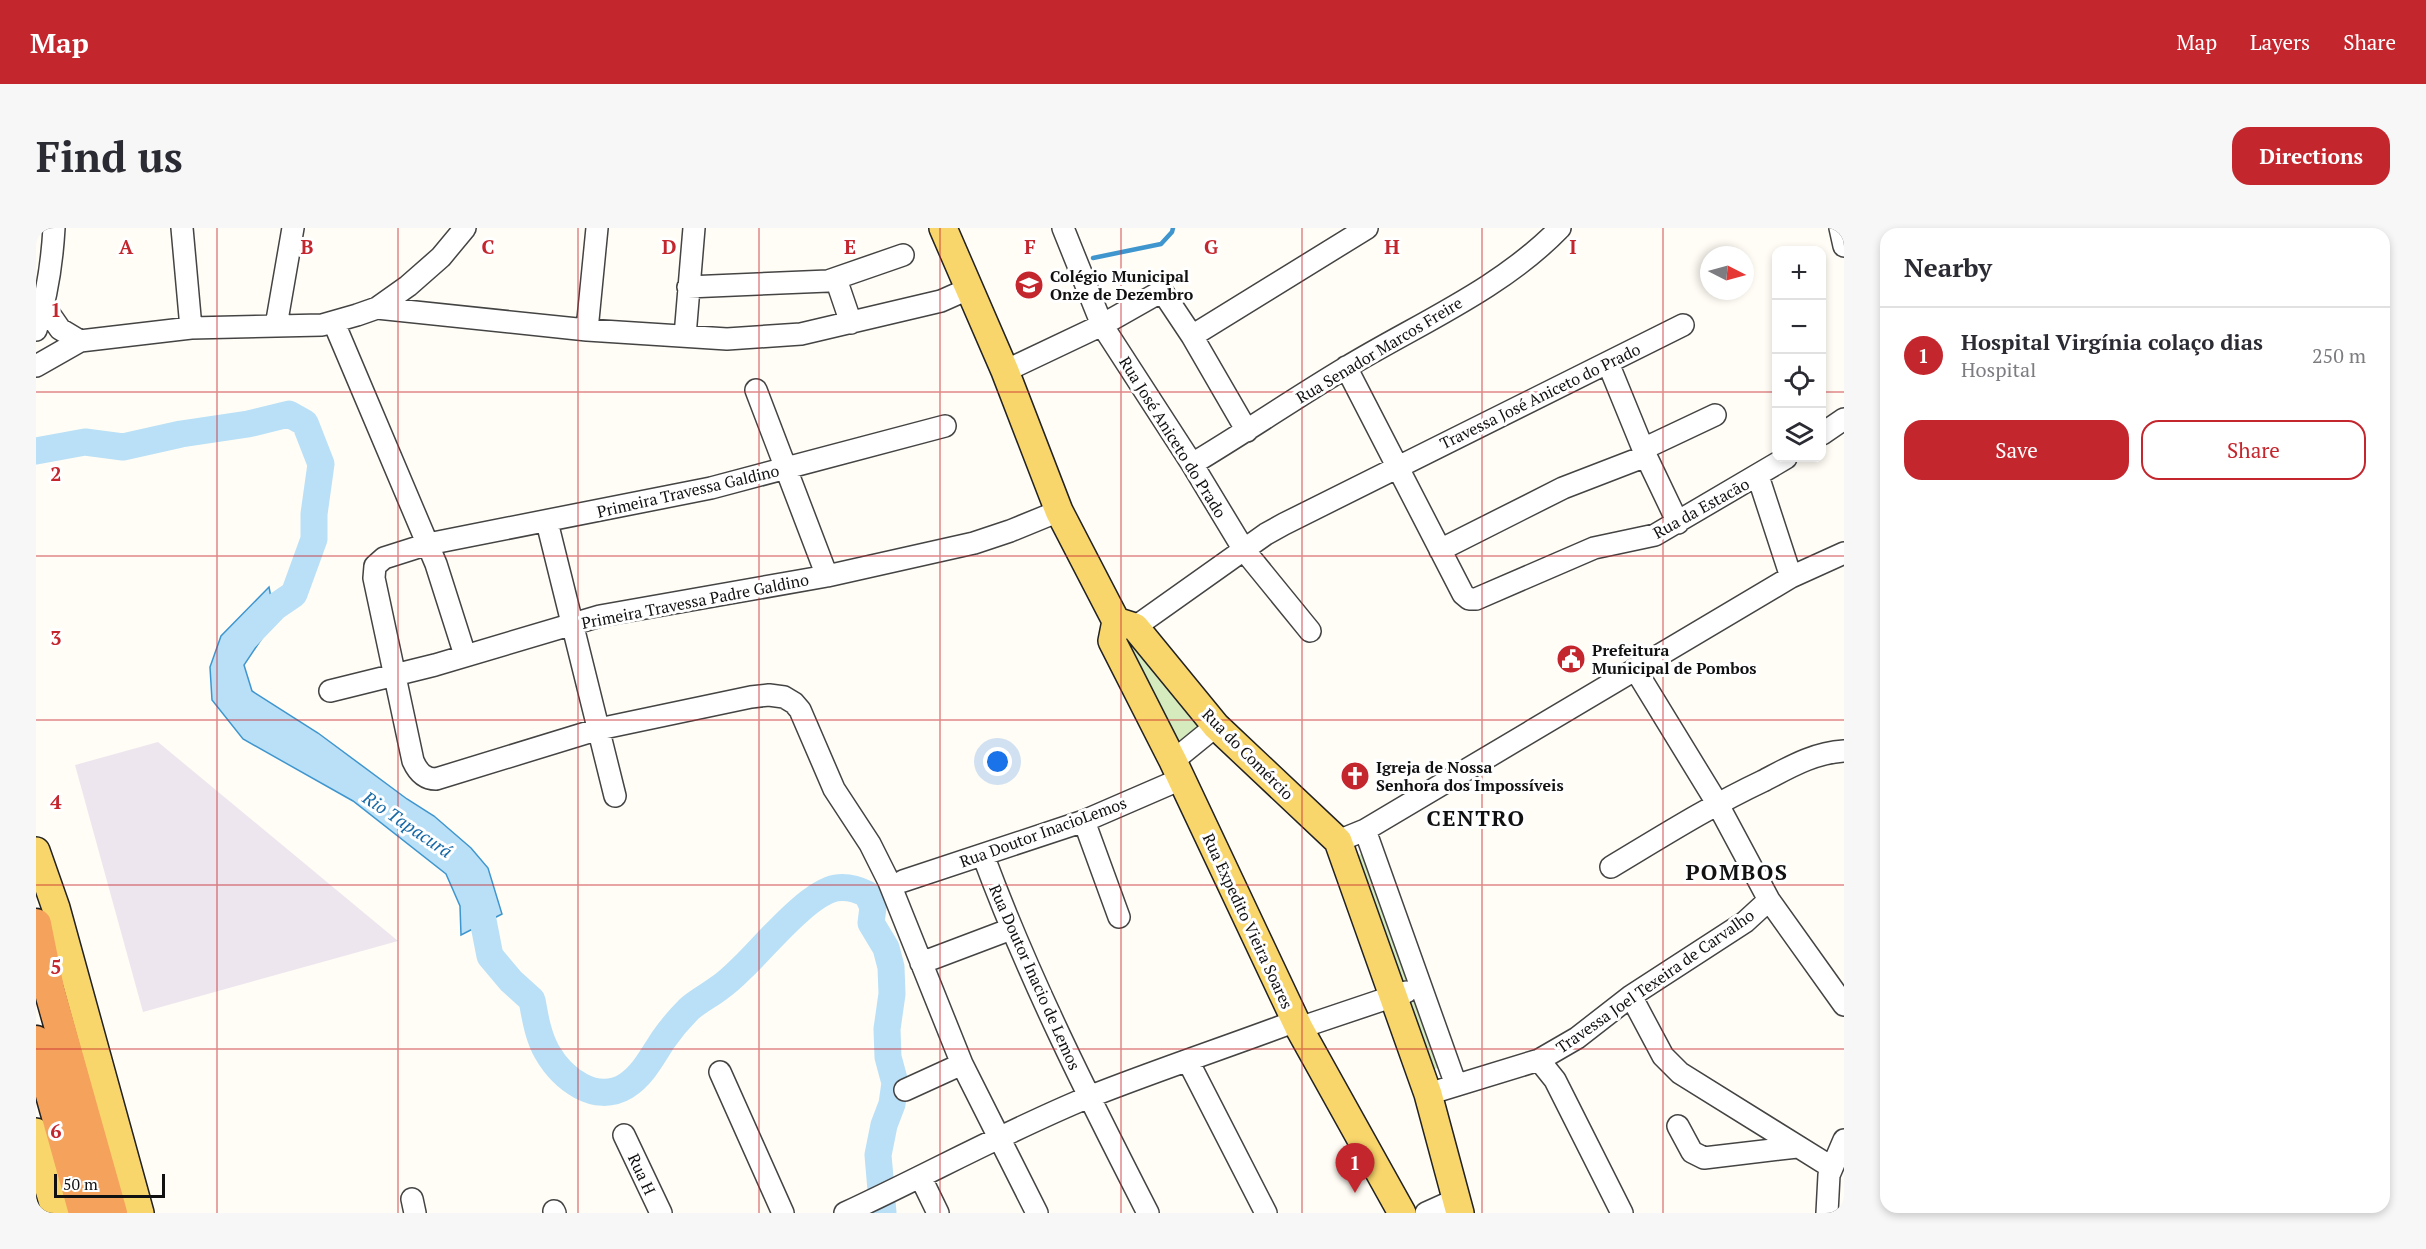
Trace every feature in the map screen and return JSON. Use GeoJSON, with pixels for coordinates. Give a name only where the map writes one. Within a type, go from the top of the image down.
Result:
{"type":"FeatureCollection","features":[{"type":"Feature","properties":{"kind":"highway"},"geometry":{"type":"LineString","coordinates":[[36,924],[50,989],[112,1213]]}},
{"type":"Feature","properties":{"kind":"highway"},"geometry":{"type":"LineString","coordinates":[[36,1042],[84,1213]]}},
{"type":"Feature","properties":{"kind":"main road","name":"Rua do Comércio"},"geometry":{"type":"LineString","coordinates":[[943,228],[1005,371],[1059,511],[1125,624],[1216,726],[1338,841],[1428,1095],[1458,1207]]}},
{"type":"Feature","properties":{"kind":"main road","name":"Rua Expedito Vieira Soares"},"geometry":{"type":"LineString","coordinates":[[1125,624],[1112,641],[1177,770],[1297,1025],[1402,1213]]}},
{"type":"Feature","properties":{"kind":"main road"},"geometry":{"type":"LineString","coordinates":[[36,851],[56,908],[140,1213]]}},
{"type":"Feature","properties":{"kind":"main road"},"geometry":{"type":"LineString","coordinates":[[36,1042],[36,1060]]}},
{"type":"Feature","properties":{"kind":"main road"},"geometry":{"type":"LineString","coordinates":[[36,1132],[40,1159],[56,1213]]}},
{"type":"Feature","properties":{"kind":"street"},"geometry":{"type":"LineString","coordinates":[[36,330],[44,306],[54,228]]}},
{"type":"Feature","properties":{"kind":"street"},"geometry":{"type":"LineString","coordinates":[[182,228],[191,328]]}},
{"type":"Feature","properties":{"kind":"street"},"geometry":{"type":"LineString","coordinates":[[276,326],[293,228]]}},
{"type":"Feature","properties":{"kind":"street"},"geometry":{"type":"LineString","coordinates":[[36,366],[80,341],[191,328],[334,323],[377,308],[408,286],[432,265],[465,228]]}},
{"type":"Feature","properties":{"kind":"street"},"geometry":{"type":"LineString","coordinates":[[587,330],[597,228]]}},
{"type":"Feature","properties":{"kind":"street"},"geometry":{"type":"LineString","coordinates":[[685,336],[694,228]]}},
{"type":"Feature","properties":{"kind":"street","name":"Rua José Aniceto do Prado"},"geometry":{"type":"LineString","coordinates":[[1063,228],[1102,325],[1192,464],[1244,550],[1310,631]]}},
{"type":"Feature","properties":{"kind":"street"},"geometry":{"type":"LineString","coordinates":[[1192,336],[1367,228]]}},
{"type":"Feature","properties":{"kind":"street","name":"Rua Senador Marcos Freire"},"geometry":{"type":"LineString","coordinates":[[1192,464],[1346,368],[1484,287],[1527,258],[1560,228]]}},
{"type":"Feature","properties":{"kind":"street"},"geometry":{"type":"LineString","coordinates":[[1840,228],[1844,246]]}},
{"type":"Feature","properties":{"kind":"street"},"geometry":{"type":"LineString","coordinates":[[688,287],[764,282],[818,282],[836,279],[903,255]]}},
{"type":"Feature","properties":{"kind":"street"},"geometry":{"type":"LineString","coordinates":[[836,279],[851,323]]}},
{"type":"Feature","properties":{"kind":"street"},"geometry":{"type":"LineString","coordinates":[[377,308],[587,330],[727,339],[783,336],[851,323],[941,301],[968,289]]}},
{"type":"Feature","properties":{"kind":"street"},"geometry":{"type":"LineString","coordinates":[[1005,371],[1102,325],[1162,291],[1192,336],[1247,431]]}},
{"type":"Feature","properties":{"kind":"street"},"geometry":{"type":"LineString","coordinates":[[44,306],[60,329],[80,341]]}},
{"type":"Feature","properties":{"kind":"street"},"geometry":{"type":"LineString","coordinates":[[334,323],[428,544],[465,655]]}},
{"type":"Feature","properties":{"kind":"street","name":"Travessa José Aniceto do Prado"},"geometry":{"type":"LineString","coordinates":[[1125,624],[1284,524],[1683,326]]}},
{"type":"Feature","properties":{"kind":"street"},"geometry":{"type":"LineString","coordinates":[[1608,363],[1644,452],[1677,524]]}},
{"type":"Feature","properties":{"kind":"street"},"geometry":{"type":"LineString","coordinates":[[1346,368],[1440,550],[1563,488],[1644,452],[1714,415]]}},
{"type":"Feature","properties":{"kind":"street"},"geometry":{"type":"LineString","coordinates":[[756,390],[827,576]]}},
{"type":"Feature","properties":{"kind":"street"},"geometry":{"type":"LineString","coordinates":[[1826,431],[1844,419]]}},
{"type":"Feature","properties":{"kind":"street","name":"Primeira Travessa Galdino"},"geometry":{"type":"LineString","coordinates":[[599,729],[436,778],[422,775],[413,762],[395,675],[374,571],[378,561],[428,544],[711,488],[945,426]]}},
{"type":"Feature","properties":{"kind":"street","name":"Rua da Estacão"},"geometry":{"type":"LineString","coordinates":[[1440,550],[1463,594],[1469,599],[1476,599],[1594,548],[1655,535],[1780,462]]}},
{"type":"Feature","properties":{"kind":"street"},"geometry":{"type":"LineString","coordinates":[[1758,476],[1791,578]]}},
{"type":"Feature","properties":{"kind":"street","name":"Primeira Travessa Padre Galdino"},"geometry":{"type":"LineString","coordinates":[[330,691],[395,675],[600,616],[827,576],[974,543],[1059,511]]}},
{"type":"Feature","properties":{"kind":"street"},"geometry":{"type":"LineString","coordinates":[[547,522],[615,796]]}},
{"type":"Feature","properties":{"kind":"street"},"geometry":{"type":"LineString","coordinates":[[1338,841],[1365,830],[1791,578],[1844,553]]}},
{"type":"Feature","properties":{"kind":"street"},"geometry":{"type":"LineString","coordinates":[[1635,669],[1717,803],[1769,900],[1844,1005]]}},
{"type":"Feature","properties":{"kind":"street"},"geometry":{"type":"LineString","coordinates":[[599,729],[762,695],[777,695],[790,700],[800,710],[834,789],[878,857],[962,1064],[1037,1213]]}},
{"type":"Feature","properties":{"kind":"street","name":"Rua Doutor InacioLemos"},"geometry":{"type":"LineString","coordinates":[[903,881],[1084,821],[1177,770],[1216,726]]}},
{"type":"Feature","properties":{"kind":"street"},"geometry":{"type":"LineString","coordinates":[[1611,867],[1717,803],[1804,760],[1830,752],[1844,751]]}},
{"type":"Feature","properties":{"kind":"street"},"geometry":{"type":"LineString","coordinates":[[1084,821],[1119,916]]}},
{"type":"Feature","properties":{"kind":"street"},"geometry":{"type":"LineString","coordinates":[[1365,830],[1456,1085]]}},
{"type":"Feature","properties":{"kind":"street","name":"Rua Doutor Inacio de Lemos"},"geometry":{"type":"LineString","coordinates":[[983,855],[1011,929],[1089,1098],[1148,1213]]}},
{"type":"Feature","properties":{"kind":"street","name":"Travessa Joel Texeira de Carvalho"},"geometry":{"type":"LineString","coordinates":[[1428,1095],[1539,1060],[1577,1038],[1631,996],[1745,922],[1769,900]]}},
{"type":"Feature","properties":{"kind":"street"},"geometry":{"type":"LineString","coordinates":[[921,963],[1011,929]]}},
{"type":"Feature","properties":{"kind":"street"},"geometry":{"type":"LineString","coordinates":[[845,1213],[921,1178],[1000,1137],[1089,1098],[1188,1061],[1420,987]]}},
{"type":"Feature","properties":{"kind":"street"},"geometry":{"type":"LineString","coordinates":[[1631,996],[1657,1045],[1670,1064],[1680,1073],[1831,1167]]}},
{"type":"Feature","properties":{"kind":"street"},"geometry":{"type":"LineString","coordinates":[[1539,1060],[1556,1080],[1622,1213]]}},
{"type":"Feature","properties":{"kind":"street"},"geometry":{"type":"LineString","coordinates":[[1188,1061],[1266,1213]]}},
{"type":"Feature","properties":{"kind":"street"},"geometry":{"type":"LineString","coordinates":[[905,1090],[962,1064]]}},
{"type":"Feature","properties":{"kind":"street"},"geometry":{"type":"LineString","coordinates":[[720,1072],[783,1213]]}},
{"type":"Feature","properties":{"kind":"street"},"geometry":{"type":"LineString","coordinates":[[1678,1126],[1692,1152],[1704,1158],[1797,1147]]}},
{"type":"Feature","properties":{"kind":"street","name":"Rua H"},"geometry":{"type":"LineString","coordinates":[[624,1135],[661,1213]]}},
{"type":"Feature","properties":{"kind":"street"},"geometry":{"type":"LineString","coordinates":[[1827,1213],[1831,1167],[1844,1140]]}},
{"type":"Feature","properties":{"kind":"street"},"geometry":{"type":"LineString","coordinates":[[921,1178],[938,1213]]}},
{"type":"Feature","properties":{"kind":"street"},"geometry":{"type":"LineString","coordinates":[[1426,1213],[1458,1207]]}},
{"type":"Feature","properties":{"kind":"shaded area"},"geometry":{"type":"Polygon","coordinates":[[[158,742],[398,941],[143,1012],[75,765],[158,742]]]}},
{"type":"Feature","properties":{"kind":"green space"},"geometry":{"type":"Polygon","coordinates":[[[1132,640],[1200,726],[1176,746],[1126,641],[1132,640]]]}},
{"type":"Feature","properties":{"kind":"green space"},"geometry":{"type":"Polygon","coordinates":[[[1367,852],[1412,982],[1396,988],[1350,858],[1367,852]]]}},
{"type":"Feature","properties":{"kind":"green space"},"geometry":{"type":"Polygon","coordinates":[[[1416,993],[1443,1066],[1426,1072],[1399,999],[1416,993]]]}},
{"type":"Feature","properties":{"kind":"water"},"geometry":{"type":"Polygon","coordinates":[[[269,587],[275,619],[244,665],[252,691],[318,733],[407,799],[434,816],[471,848],[488,868],[502,914],[461,935],[460,906],[446,874],[353,801],[243,739],[212,700],[210,667],[221,636],[269,587]]]}},
{"type":"Feature","properties":{"kind":"waterway"},"geometry":{"type":"LineString","coordinates":[[1093,258],[1161,244],[1173,228]]}},
{"type":"Feature","properties":{"kind":"waterway","name":"Rio Tapacurá"},"geometry":{"type":"LineString","coordinates":[[36,451],[85,442],[123,447],[181,434],[248,424],[289,414],[305,423],[321,464],[314,514],[314,539],[294,594],[275,607],[247,636]]}},
{"type":"Feature","properties":{"kind":"waterway","name":"Rio Tapacurá"},"geometry":{"type":"LineString","coordinates":[[474,888],[480,905],[490,956],[511,981],[532,1000],[539,1033],[553,1062],[570,1079],[581,1086],[603,1092],[614,1091],[632,1082],[689,1009],[732,978],[787,922],[813,900],[825,892],[840,887],[852,888],[867,894],[873,907],[871,923],[886,948],[891,967],[892,994],[887,1029],[888,1057],[895,1083],[892,1104],[884,1125],[878,1155],[883,1213]]}},
{"type":"Feature","properties":{"kind":"place","name":"Colégio Municipal Onze de Dezembro"},"geometry":{"type":"Point","coordinates":[1029,285]}},
{"type":"Feature","properties":{"kind":"place","name":"Prefeitura Municipal de Pombos"},"geometry":{"type":"Point","coordinates":[1571,659]}},
{"type":"Feature","properties":{"kind":"place","name":"Igreja de Nossa Senhora dos Impossíveis"},"geometry":{"type":"Point","coordinates":[1355,776]}},
{"type":"Feature","properties":{"kind":"place","name":"Hospital Virgínia colaço dias"},"geometry":{"type":"Point","coordinates":[1355,1193]}},
{"type":"Feature","properties":{"kind":"district","name":"CENTRO"},"geometry":{"type":"Point","coordinates":[1476,817]}},
{"type":"Feature","properties":{"kind":"district","name":"POMBOS"},"geometry":{"type":"Point","coordinates":[1737,871]}}]}
